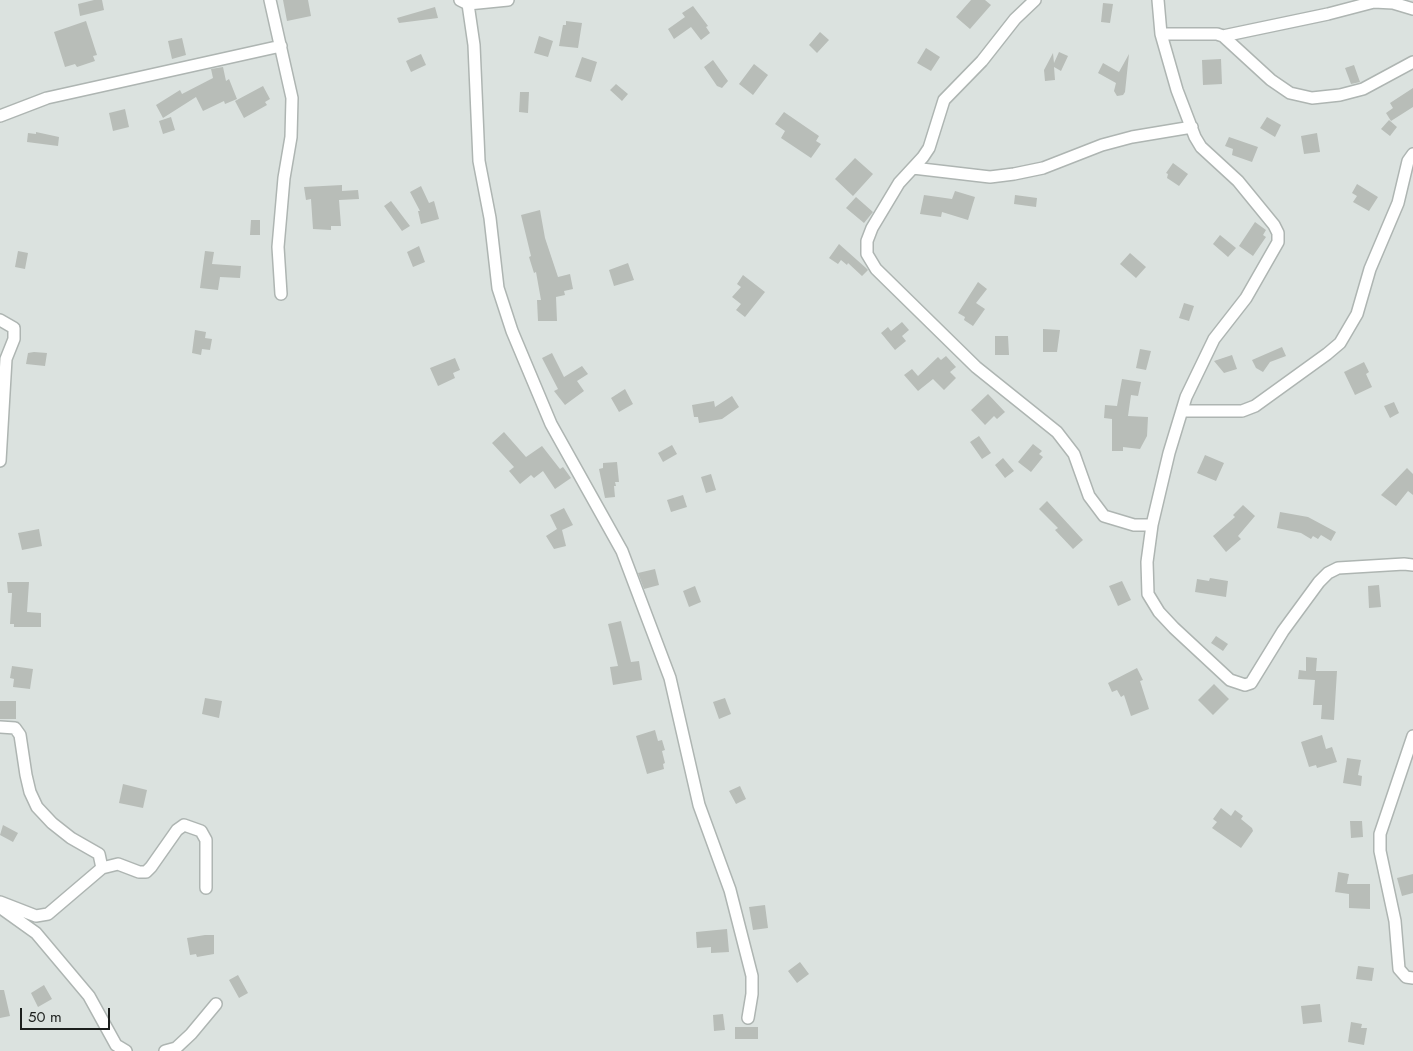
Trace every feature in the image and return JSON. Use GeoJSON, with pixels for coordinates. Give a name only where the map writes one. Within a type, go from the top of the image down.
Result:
{"type":"FeatureCollection","features":[{"type":"Feature","properties":{"kind":"street"},"geometry":{"type":"LineString","coordinates":[[270,0],[292,98],[292,137],[284,178],[278,247],[281,294]]}},
{"type":"Feature","properties":{"kind":"street"},"geometry":{"type":"LineString","coordinates":[[508,0],[464,2],[474,45],[479,161],[490,218],[498,288],[512,331],[551,424],[622,551],[670,678],[699,805],[730,890],[752,976],[752,994],[748,1018]]}},
{"type":"Feature","properties":{"kind":"street"},"geometry":{"type":"LineString","coordinates":[[1035,0],[1015,18],[982,61],[944,100],[929,148],[899,183],[872,228],[867,241],[867,254],[876,269],[976,367],[1057,432],[1074,454],[1089,496],[1104,516],[1134,525],[1152,525]]}},
{"type":"Feature","properties":{"kind":"street"},"geometry":{"type":"LineString","coordinates":[[1158,0],[1162,34],[1177,90],[1194,137],[1201,147],[1238,182],[1274,225],[1278,233],[1278,242],[1246,298],[1214,339],[1186,397],[1169,453],[1152,525],[1147,580],[1148,594],[1159,612],[1174,628],[1230,680],[1245,685],[1251,683],[1283,631],[1318,582],[1328,573],[1338,568],[1413,565]]}},
{"type":"Feature","properties":{"kind":"street"},"geometry":{"type":"LineString","coordinates":[[1223,36],[1328,14],[1374,2],[1393,3],[1413,9]]}},
{"type":"Feature","properties":{"kind":"street"},"geometry":{"type":"LineString","coordinates":[[1162,34],[1217,34],[1223,36],[1271,80],[1290,93],[1312,98],[1340,96],[1363,89],[1413,62]]}},
{"type":"Feature","properties":{"kind":"street"},"geometry":{"type":"LineString","coordinates":[[0,116],[47,98],[281,46]]}},
{"type":"Feature","properties":{"kind":"street"},"geometry":{"type":"LineString","coordinates":[[913,168],[990,177],[1014,174],[1043,168],[1102,145],[1132,137],[1192,128]]}},
{"type":"Feature","properties":{"kind":"street"},"geometry":{"type":"LineString","coordinates":[[1183,411],[1242,411],[1255,406],[1327,354],[1340,342],[1357,314],[1370,269],[1398,203],[1408,161],[1413,154]]}},
{"type":"Feature","properties":{"kind":"street"},"geometry":{"type":"LineString","coordinates":[[0,320],[14,328],[14,339],[6,359],[0,462]]}},
{"type":"Feature","properties":{"kind":"street"},"geometry":{"type":"LineString","coordinates":[[0,727],[14,728],[20,735],[26,775],[37,807],[59,828],[99,854],[102,868]]}},
{"type":"Feature","properties":{"kind":"street"},"geometry":{"type":"LineString","coordinates":[[1413,736],[1380,834],[1380,851],[1396,921],[1399,969],[1406,977],[1413,978]]}},
{"type":"Feature","properties":{"kind":"street"},"geometry":{"type":"LineString","coordinates":[[0,902],[36,916],[48,914],[102,868],[118,864],[139,872],[146,872],[152,867],[177,830],[184,825],[201,831],[206,840],[206,888]]}},
{"type":"Feature","properties":{"kind":"street"},"geometry":{"type":"LineString","coordinates":[[0,908],[36,932],[89,996],[116,1045],[126,1051]]}},
{"type":"Feature","properties":{"kind":"street"},"geometry":{"type":"LineString","coordinates":[[165,1051],[176,1048],[181,1044],[216,1004]]}},
{"type":"Feature","properties":{"kind":"building"},"geometry":{"type":"Polygon","coordinates":[[[102,0],[104,10],[80,16],[78,4],[102,0]]]}},
{"type":"Feature","properties":{"kind":"building"},"geometry":{"type":"Polygon","coordinates":[[[283,0],[308,0],[311,16],[287,21],[283,0]]]}},
{"type":"Feature","properties":{"kind":"building"},"geometry":{"type":"Polygon","coordinates":[[[971,0],[985,0],[991,5],[970,29],[956,17],[971,0]]]}},
{"type":"Feature","properties":{"kind":"building"},"geometry":{"type":"Polygon","coordinates":[[[1103,3],[1113,4],[1110,23],[1101,22],[1103,3]]]}},
{"type":"Feature","properties":{"kind":"building"},"geometry":{"type":"Polygon","coordinates":[[[693,6],[708,26],[706,27],[710,33],[701,40],[691,27],[674,39],[668,29],[685,17],[682,13],[693,6]]]}},
{"type":"Feature","properties":{"kind":"building"},"geometry":{"type":"Polygon","coordinates":[[[435,7],[438,18],[399,23],[397,18],[435,7]]]}},
{"type":"Feature","properties":{"kind":"building"},"geometry":{"type":"Polygon","coordinates":[[[86,21],[97,55],[93,56],[95,61],[77,67],[75,64],[65,67],[54,32],[86,21]]]}},
{"type":"Feature","properties":{"kind":"building"},"geometry":{"type":"Polygon","coordinates":[[[566,21],[582,23],[578,48],[559,46],[563,25],[566,25],[566,21]]]}},
{"type":"Feature","properties":{"kind":"building"},"geometry":{"type":"Polygon","coordinates":[[[820,32],[829,40],[817,53],[809,45],[820,32]]]}},
{"type":"Feature","properties":{"kind":"building"},"geometry":{"type":"Polygon","coordinates":[[[539,36],[553,41],[548,57],[534,53],[539,36]]]}},
{"type":"Feature","properties":{"kind":"building"},"geometry":{"type":"Polygon","coordinates":[[[182,38],[186,55],[172,59],[168,41],[182,38]]]}},
{"type":"Feature","properties":{"kind":"building"},"geometry":{"type":"Polygon","coordinates":[[[926,48],[940,57],[931,71],[917,63],[926,48]]]}},
{"type":"Feature","properties":{"kind":"building"},"geometry":{"type":"Polygon","coordinates":[[[1059,52],[1068,56],[1061,71],[1054,67],[1055,80],[1045,81],[1044,70],[1053,53],[1054,63],[1059,52]]]}},
{"type":"Feature","properties":{"kind":"building"},"geometry":{"type":"Polygon","coordinates":[[[421,54],[426,65],[411,72],[406,61],[421,54]]]}},
{"type":"Feature","properties":{"kind":"building"},"geometry":{"type":"Polygon","coordinates":[[[1129,54],[1125,92],[1123,95],[1117,96],[1114,91],[1116,83],[1098,73],[1103,63],[1119,72],[1129,54]]]}},
{"type":"Feature","properties":{"kind":"building"},"geometry":{"type":"Polygon","coordinates":[[[582,57],[597,62],[591,82],[575,77],[582,57]]]}},
{"type":"Feature","properties":{"kind":"building"},"geometry":{"type":"Polygon","coordinates":[[[1221,59],[1222,84],[1203,85],[1202,60],[1221,59]]]}},
{"type":"Feature","properties":{"kind":"building"},"geometry":{"type":"Polygon","coordinates":[[[713,60],[728,81],[722,88],[717,86],[704,67],[713,60]]]}},
{"type":"Feature","properties":{"kind":"building"},"geometry":{"type":"Polygon","coordinates":[[[754,64],[768,75],[753,95],[739,84],[754,64]]]}},
{"type":"Feature","properties":{"kind":"building"},"geometry":{"type":"Polygon","coordinates":[[[1354,65],[1360,82],[1351,84],[1345,68],[1354,65]]]}},
{"type":"Feature","properties":{"kind":"building"},"geometry":{"type":"Polygon","coordinates":[[[223,67],[226,81],[229,79],[237,99],[225,104],[224,101],[203,111],[196,97],[163,118],[156,105],[180,90],[182,94],[213,78],[211,69],[223,67]]]}},
{"type":"Feature","properties":{"kind":"building"},"geometry":{"type":"Polygon","coordinates":[[[616,84],[628,94],[622,101],[610,90],[616,84]]]}},
{"type":"Feature","properties":{"kind":"building"},"geometry":{"type":"Polygon","coordinates":[[[263,86],[270,99],[265,102],[267,105],[244,118],[235,101],[263,86]]]}},
{"type":"Feature","properties":{"kind":"building"},"geometry":{"type":"Polygon","coordinates":[[[1413,88],[1413,107],[1391,121],[1386,113],[1393,108],[1390,103],[1413,88]]]}},
{"type":"Feature","properties":{"kind":"building"},"geometry":{"type":"Polygon","coordinates":[[[520,92],[529,92],[528,113],[519,112],[520,92]]]}},
{"type":"Feature","properties":{"kind":"building"},"geometry":{"type":"Polygon","coordinates":[[[125,109],[129,127],[113,131],[109,113],[125,109]]]}},
{"type":"Feature","properties":{"kind":"building"},"geometry":{"type":"Polygon","coordinates":[[[784,112],[819,136],[816,141],[821,144],[811,158],[781,138],[785,131],[775,124],[784,112]]]}},
{"type":"Feature","properties":{"kind":"building"},"geometry":{"type":"Polygon","coordinates":[[[171,117],[175,130],[163,134],[159,121],[171,117]]]}},
{"type":"Feature","properties":{"kind":"building"},"geometry":{"type":"Polygon","coordinates":[[[1267,117],[1281,125],[1275,137],[1260,128],[1267,117]]]}},
{"type":"Feature","properties":{"kind":"building"},"geometry":{"type":"Polygon","coordinates":[[[1389,120],[1397,127],[1390,136],[1381,129],[1389,120]]]}},
{"type":"Feature","properties":{"kind":"building"},"geometry":{"type":"Polygon","coordinates":[[[36,132],[59,137],[58,146],[27,142],[28,133],[36,134],[36,132]]]}},
{"type":"Feature","properties":{"kind":"building"},"geometry":{"type":"Polygon","coordinates":[[[1317,133],[1320,152],[1304,154],[1301,136],[1317,133]]]}},
{"type":"Feature","properties":{"kind":"building"},"geometry":{"type":"Polygon","coordinates":[[[1229,137],[1258,147],[1252,162],[1232,155],[1233,149],[1225,146],[1229,137]]]}},
{"type":"Feature","properties":{"kind":"building"},"geometry":{"type":"Polygon","coordinates":[[[855,158],[873,174],[853,196],[835,179],[855,158]]]}},
{"type":"Feature","properties":{"kind":"building"},"geometry":{"type":"Polygon","coordinates":[[[1173,163],[1188,174],[1179,186],[1167,178],[1168,174],[1166,173],[1173,163]]]}},
{"type":"Feature","properties":{"kind":"building"},"geometry":{"type":"Polygon","coordinates":[[[1357,184],[1378,197],[1369,211],[1353,202],[1357,196],[1352,193],[1357,184]]]}},
{"type":"Feature","properties":{"kind":"building"},"geometry":{"type":"Polygon","coordinates":[[[342,185],[342,191],[358,190],[359,199],[339,200],[341,226],[331,226],[331,230],[313,229],[311,199],[306,200],[304,187],[342,185]]]}},
{"type":"Feature","properties":{"kind":"building"},"geometry":{"type":"Polygon","coordinates":[[[421,186],[429,203],[434,201],[439,219],[421,224],[418,211],[420,211],[410,192],[421,186]]]}},
{"type":"Feature","properties":{"kind":"building"},"geometry":{"type":"Polygon","coordinates":[[[955,191],[975,197],[968,220],[942,212],[941,217],[920,214],[924,195],[952,199],[955,191]]]}},
{"type":"Feature","properties":{"kind":"building"},"geometry":{"type":"Polygon","coordinates":[[[1015,195],[1037,198],[1036,207],[1014,204],[1015,195]]]}},
{"type":"Feature","properties":{"kind":"building"},"geometry":{"type":"Polygon","coordinates":[[[856,197],[873,212],[864,223],[846,208],[856,197]]]}},
{"type":"Feature","properties":{"kind":"building"},"geometry":{"type":"Polygon","coordinates":[[[391,201],[410,226],[402,231],[384,206],[391,201]]]}},
{"type":"Feature","properties":{"kind":"building"},"geometry":{"type":"Polygon","coordinates":[[[540,210],[545,238],[558,277],[570,274],[573,289],[564,291],[565,295],[556,297],[557,321],[538,321],[537,300],[541,300],[536,272],[534,273],[529,257],[531,256],[521,215],[540,210]]]}},
{"type":"Feature","properties":{"kind":"building"},"geometry":{"type":"Polygon","coordinates":[[[251,220],[260,220],[260,235],[250,235],[251,220]]]}},
{"type":"Feature","properties":{"kind":"building"},"geometry":{"type":"Polygon","coordinates":[[[1255,222],[1266,230],[1263,235],[1266,237],[1253,256],[1239,246],[1255,222]]]}},
{"type":"Feature","properties":{"kind":"building"},"geometry":{"type":"Polygon","coordinates":[[[1220,235],[1236,248],[1228,257],[1213,244],[1220,235]]]}},
{"type":"Feature","properties":{"kind":"building"},"geometry":{"type":"Polygon","coordinates":[[[839,244],[868,270],[862,276],[848,263],[847,265],[841,260],[838,264],[829,258],[839,244]]]}},
{"type":"Feature","properties":{"kind":"building"},"geometry":{"type":"Polygon","coordinates":[[[419,246],[425,262],[413,267],[407,252],[419,246]]]}},
{"type":"Feature","properties":{"kind":"building"},"geometry":{"type":"Polygon","coordinates":[[[18,251],[28,253],[25,269],[15,267],[18,251]]]}},
{"type":"Feature","properties":{"kind":"building"},"geometry":{"type":"Polygon","coordinates":[[[205,251],[214,252],[212,264],[241,266],[240,278],[220,277],[218,290],[200,288],[205,251]]]}},
{"type":"Feature","properties":{"kind":"building"},"geometry":{"type":"Polygon","coordinates":[[[1130,253],[1146,267],[1136,278],[1120,264],[1130,253]]]}},
{"type":"Feature","properties":{"kind":"building"},"geometry":{"type":"Polygon","coordinates":[[[628,263],[634,280],[614,286],[609,270],[628,263]]]}},
{"type":"Feature","properties":{"kind":"building"},"geometry":{"type":"Polygon","coordinates":[[[743,275],[765,292],[745,317],[736,310],[741,304],[732,297],[741,287],[737,284],[743,275]]]}},
{"type":"Feature","properties":{"kind":"building"},"geometry":{"type":"Polygon","coordinates":[[[978,282],[987,289],[976,303],[985,309],[973,326],[964,320],[965,317],[958,313],[978,282]]]}},
{"type":"Feature","properties":{"kind":"building"},"geometry":{"type":"Polygon","coordinates":[[[1184,303],[1194,306],[1189,321],[1179,318],[1184,303]]]}},
{"type":"Feature","properties":{"kind":"building"},"geometry":{"type":"Polygon","coordinates":[[[902,322],[909,330],[902,336],[906,341],[895,350],[881,333],[888,327],[891,331],[902,322]]]}},
{"type":"Feature","properties":{"kind":"building"},"geometry":{"type":"Polygon","coordinates":[[[1043,329],[1060,330],[1057,352],[1043,352],[1043,329]]]}},
{"type":"Feature","properties":{"kind":"building"},"geometry":{"type":"Polygon","coordinates":[[[195,330],[206,332],[205,338],[212,339],[210,350],[202,349],[201,355],[192,353],[195,330]]]}},
{"type":"Feature","properties":{"kind":"building"},"geometry":{"type":"Polygon","coordinates":[[[995,336],[1008,336],[1009,355],[995,355],[995,336]]]}},
{"type":"Feature","properties":{"kind":"building"},"geometry":{"type":"Polygon","coordinates":[[[1282,347],[1286,356],[1270,362],[1263,372],[1256,368],[1252,360],[1282,347]]]}},
{"type":"Feature","properties":{"kind":"building"},"geometry":{"type":"Polygon","coordinates":[[[1140,349],[1151,351],[1146,370],[1136,368],[1140,349]]]}},
{"type":"Feature","properties":{"kind":"building"},"geometry":{"type":"Polygon","coordinates":[[[28,353],[47,353],[45,366],[26,364],[28,353]]]}},
{"type":"Feature","properties":{"kind":"building"},"geometry":{"type":"Polygon","coordinates":[[[552,353],[564,377],[582,366],[588,374],[577,381],[584,391],[565,405],[554,391],[558,389],[542,358],[552,353]]]}},
{"type":"Feature","properties":{"kind":"building"},"geometry":{"type":"Polygon","coordinates":[[[1232,355],[1237,369],[1224,373],[1214,361],[1232,355]]]}},
{"type":"Feature","properties":{"kind":"building"},"geometry":{"type":"Polygon","coordinates":[[[946,356],[956,367],[950,372],[956,378],[944,390],[933,379],[918,391],[904,375],[912,369],[918,376],[938,357],[941,360],[946,356]]]}},
{"type":"Feature","properties":{"kind":"building"},"geometry":{"type":"Polygon","coordinates":[[[455,358],[460,370],[453,373],[455,378],[438,386],[430,368],[455,358]]]}},
{"type":"Feature","properties":{"kind":"building"},"geometry":{"type":"Polygon","coordinates":[[[1364,362],[1369,372],[1366,374],[1372,387],[1355,395],[1344,372],[1364,362]]]}},
{"type":"Feature","properties":{"kind":"building"},"geometry":{"type":"Polygon","coordinates":[[[1122,379],[1141,382],[1138,396],[1131,395],[1128,416],[1148,417],[1147,436],[1140,449],[1123,447],[1123,451],[1112,451],[1112,419],[1104,418],[1105,405],[1117,406],[1122,379]]]}},
{"type":"Feature","properties":{"kind":"building"},"geometry":{"type":"Polygon","coordinates":[[[625,389],[633,404],[619,412],[611,398],[625,389]]]}},
{"type":"Feature","properties":{"kind":"building"},"geometry":{"type":"Polygon","coordinates":[[[988,394],[1005,412],[997,419],[994,416],[985,425],[971,410],[988,394]]]}},
{"type":"Feature","properties":{"kind":"building"},"geometry":{"type":"Polygon","coordinates":[[[732,396],[739,407],[722,419],[699,423],[698,417],[694,417],[692,405],[714,401],[715,407],[732,396]]]}},
{"type":"Feature","properties":{"kind":"building"},"geometry":{"type":"Polygon","coordinates":[[[1394,402],[1399,413],[1390,418],[1384,406],[1394,402]]]}},
{"type":"Feature","properties":{"kind":"building"},"geometry":{"type":"Polygon","coordinates":[[[504,432],[526,457],[542,446],[560,469],[563,467],[571,478],[555,489],[543,471],[534,478],[531,475],[520,484],[509,471],[514,467],[492,443],[504,432]]]}},
{"type":"Feature","properties":{"kind":"building"},"geometry":{"type":"Polygon","coordinates":[[[979,436],[991,453],[982,459],[970,442],[979,436]]]}},
{"type":"Feature","properties":{"kind":"building"},"geometry":{"type":"Polygon","coordinates":[[[1033,444],[1042,451],[1039,454],[1043,457],[1031,472],[1018,462],[1033,444]]]}},
{"type":"Feature","properties":{"kind":"building"},"geometry":{"type":"Polygon","coordinates":[[[672,445],[677,454],[663,462],[658,453],[672,445]]]}},
{"type":"Feature","properties":{"kind":"building"},"geometry":{"type":"Polygon","coordinates":[[[1205,455],[1224,463],[1216,481],[1197,473],[1205,455]]]}},
{"type":"Feature","properties":{"kind":"building"},"geometry":{"type":"Polygon","coordinates":[[[1003,458],[1014,471],[1005,478],[995,465],[1003,458]]]}},
{"type":"Feature","properties":{"kind":"building"},"geometry":{"type":"Polygon","coordinates":[[[617,462],[619,482],[615,482],[615,497],[605,498],[599,469],[603,468],[603,463],[617,462]]]}},
{"type":"Feature","properties":{"kind":"building"},"geometry":{"type":"Polygon","coordinates":[[[1407,468],[1413,474],[1413,495],[1408,491],[1396,506],[1381,495],[1407,468]]]}},
{"type":"Feature","properties":{"kind":"building"},"geometry":{"type":"Polygon","coordinates":[[[711,474],[716,490],[706,493],[701,477],[711,474]]]}},
{"type":"Feature","properties":{"kind":"building"},"geometry":{"type":"Polygon","coordinates":[[[683,495],[687,507],[671,512],[667,500],[683,495]]]}},
{"type":"Feature","properties":{"kind":"building"},"geometry":{"type":"Polygon","coordinates":[[[1047,501],[1083,540],[1073,549],[1055,530],[1058,528],[1039,509],[1047,501]]]}},
{"type":"Feature","properties":{"kind":"building"},"geometry":{"type":"Polygon","coordinates":[[[1243,505],[1255,516],[1238,536],[1241,539],[1226,552],[1213,536],[1235,517],[1233,515],[1243,505]]]}},
{"type":"Feature","properties":{"kind":"building"},"geometry":{"type":"Polygon","coordinates":[[[564,508],[573,525],[562,530],[566,546],[554,549],[546,536],[557,529],[550,515],[564,508]]]}},
{"type":"Feature","properties":{"kind":"building"},"geometry":{"type":"Polygon","coordinates":[[[1280,512],[1308,517],[1336,532],[1331,541],[1321,535],[1318,539],[1313,536],[1311,539],[1301,533],[1277,528],[1280,512]]]}},
{"type":"Feature","properties":{"kind":"building"},"geometry":{"type":"Polygon","coordinates":[[[39,529],[42,546],[22,550],[18,533],[39,529]]]}},
{"type":"Feature","properties":{"kind":"building"},"geometry":{"type":"Polygon","coordinates":[[[655,569],[659,585],[644,589],[638,573],[655,569]]]}},
{"type":"Feature","properties":{"kind":"building"},"geometry":{"type":"Polygon","coordinates":[[[1210,578],[1228,581],[1226,597],[1195,592],[1197,579],[1209,581],[1210,578]]]}},
{"type":"Feature","properties":{"kind":"building"},"geometry":{"type":"Polygon","coordinates":[[[1122,581],[1131,600],[1118,606],[1109,586],[1122,581]]]}},
{"type":"Feature","properties":{"kind":"building"},"geometry":{"type":"Polygon","coordinates":[[[7,582],[29,582],[27,612],[41,613],[41,627],[14,627],[14,624],[10,624],[12,593],[8,593],[7,582]]]}},
{"type":"Feature","properties":{"kind":"building"},"geometry":{"type":"Polygon","coordinates":[[[1379,585],[1381,607],[1369,608],[1368,586],[1379,585]]]}},
{"type":"Feature","properties":{"kind":"building"},"geometry":{"type":"Polygon","coordinates":[[[695,586],[701,602],[689,607],[683,591],[695,586]]]}},
{"type":"Feature","properties":{"kind":"building"},"geometry":{"type":"Polygon","coordinates":[[[621,621],[631,662],[639,661],[642,680],[613,685],[610,667],[618,666],[608,624],[621,621]]]}},
{"type":"Feature","properties":{"kind":"building"},"geometry":{"type":"Polygon","coordinates":[[[1216,636],[1228,644],[1223,651],[1211,643],[1216,636]]]}},
{"type":"Feature","properties":{"kind":"building"},"geometry":{"type":"Polygon","coordinates":[[[1306,657],[1317,658],[1316,671],[1337,671],[1334,720],[1321,719],[1322,705],[1313,705],[1315,680],[1298,679],[1299,670],[1306,671],[1306,657]]]}},
{"type":"Feature","properties":{"kind":"building"},"geometry":{"type":"Polygon","coordinates":[[[12,666],[33,669],[30,689],[13,687],[14,679],[10,678],[12,666]]]}},
{"type":"Feature","properties":{"kind":"building"},"geometry":{"type":"Polygon","coordinates":[[[1137,668],[1143,680],[1140,681],[1149,709],[1131,716],[1124,695],[1121,697],[1117,690],[1112,692],[1108,683],[1137,668]]]}},
{"type":"Feature","properties":{"kind":"building"},"geometry":{"type":"Polygon","coordinates":[[[1214,684],[1229,699],[1213,715],[1198,700],[1214,684]]]}},
{"type":"Feature","properties":{"kind":"building"},"geometry":{"type":"Polygon","coordinates":[[[205,698],[222,701],[219,718],[202,714],[205,698]]]}},
{"type":"Feature","properties":{"kind":"building"},"geometry":{"type":"Polygon","coordinates":[[[725,698],[731,714],[719,719],[713,702],[725,698]]]}},
{"type":"Feature","properties":{"kind":"building"},"geometry":{"type":"Polygon","coordinates":[[[0,701],[16,701],[16,719],[0,719],[0,701]]]}},
{"type":"Feature","properties":{"kind":"building"},"geometry":{"type":"Polygon","coordinates":[[[655,730],[658,741],[662,740],[665,750],[662,751],[665,763],[663,764],[664,769],[647,774],[636,736],[655,730]]]}},
{"type":"Feature","properties":{"kind":"building"},"geometry":{"type":"Polygon","coordinates":[[[1322,735],[1326,749],[1332,747],[1337,762],[1317,768],[1316,765],[1309,767],[1301,742],[1322,735]]]}},
{"type":"Feature","properties":{"kind":"building"},"geometry":{"type":"Polygon","coordinates":[[[1347,758],[1361,760],[1358,775],[1362,776],[1361,786],[1343,783],[1347,758]]]}},
{"type":"Feature","properties":{"kind":"building"},"geometry":{"type":"Polygon","coordinates":[[[123,784],[147,790],[143,808],[119,803],[123,784]]]}},
{"type":"Feature","properties":{"kind":"building"},"geometry":{"type":"Polygon","coordinates":[[[740,786],[746,799],[736,804],[729,791],[740,786]]]}},
{"type":"Feature","properties":{"kind":"building"},"geometry":{"type":"Polygon","coordinates":[[[1221,808],[1231,816],[1235,810],[1243,816],[1241,819],[1252,828],[1253,831],[1241,848],[1212,828],[1217,822],[1213,819],[1221,808]]]}},
{"type":"Feature","properties":{"kind":"building"},"geometry":{"type":"Polygon","coordinates":[[[1350,821],[1362,821],[1363,837],[1351,838],[1350,821]]]}},
{"type":"Feature","properties":{"kind":"building"},"geometry":{"type":"Polygon","coordinates":[[[3,825],[18,833],[13,842],[0,835],[3,825]]]}},
{"type":"Feature","properties":{"kind":"building"},"geometry":{"type":"Polygon","coordinates":[[[1338,872],[1349,874],[1347,884],[1370,884],[1370,909],[1349,908],[1349,894],[1335,892],[1338,872]]]}},
{"type":"Feature","properties":{"kind":"building"},"geometry":{"type":"Polygon","coordinates":[[[1413,874],[1413,893],[1402,896],[1397,878],[1413,874]]]}},
{"type":"Feature","properties":{"kind":"building"},"geometry":{"type":"Polygon","coordinates":[[[765,905],[768,928],[753,930],[749,907],[765,905]]]}},
{"type":"Feature","properties":{"kind":"building"},"geometry":{"type":"Polygon","coordinates":[[[727,929],[729,952],[711,953],[711,947],[697,948],[696,932],[727,929]]]}},
{"type":"Feature","properties":{"kind":"building"},"geometry":{"type":"Polygon","coordinates":[[[214,935],[214,954],[197,957],[196,954],[190,955],[187,938],[214,935]]]}},
{"type":"Feature","properties":{"kind":"building"},"geometry":{"type":"Polygon","coordinates":[[[800,962],[809,974],[797,983],[788,971],[800,962]]]}},
{"type":"Feature","properties":{"kind":"building"},"geometry":{"type":"Polygon","coordinates":[[[1358,966],[1374,968],[1372,981],[1356,979],[1358,966]]]}},
{"type":"Feature","properties":{"kind":"building"},"geometry":{"type":"Polygon","coordinates":[[[238,975],[248,993],[239,998],[229,980],[238,975]]]}},
{"type":"Feature","properties":{"kind":"building"},"geometry":{"type":"Polygon","coordinates":[[[44,985],[52,999],[38,1007],[31,993],[44,985]]]}},
{"type":"Feature","properties":{"kind":"building"},"geometry":{"type":"Polygon","coordinates":[[[0,990],[4,990],[10,1016],[0,1018],[0,990]]]}},
{"type":"Feature","properties":{"kind":"building"},"geometry":{"type":"Polygon","coordinates":[[[1320,1004],[1322,1022],[1303,1024],[1301,1006],[1320,1004]]]}},
{"type":"Feature","properties":{"kind":"building"},"geometry":{"type":"Polygon","coordinates":[[[723,1014],[725,1030],[714,1031],[713,1015],[723,1014]]]}},
{"type":"Feature","properties":{"kind":"building"},"geometry":{"type":"Polygon","coordinates":[[[1351,1022],[1362,1024],[1361,1028],[1367,1028],[1364,1045],[1348,1042],[1351,1022]]]}},
{"type":"Feature","properties":{"kind":"building"},"geometry":{"type":"Polygon","coordinates":[[[735,1027],[758,1027],[758,1039],[735,1039],[735,1027]]]}}]}
